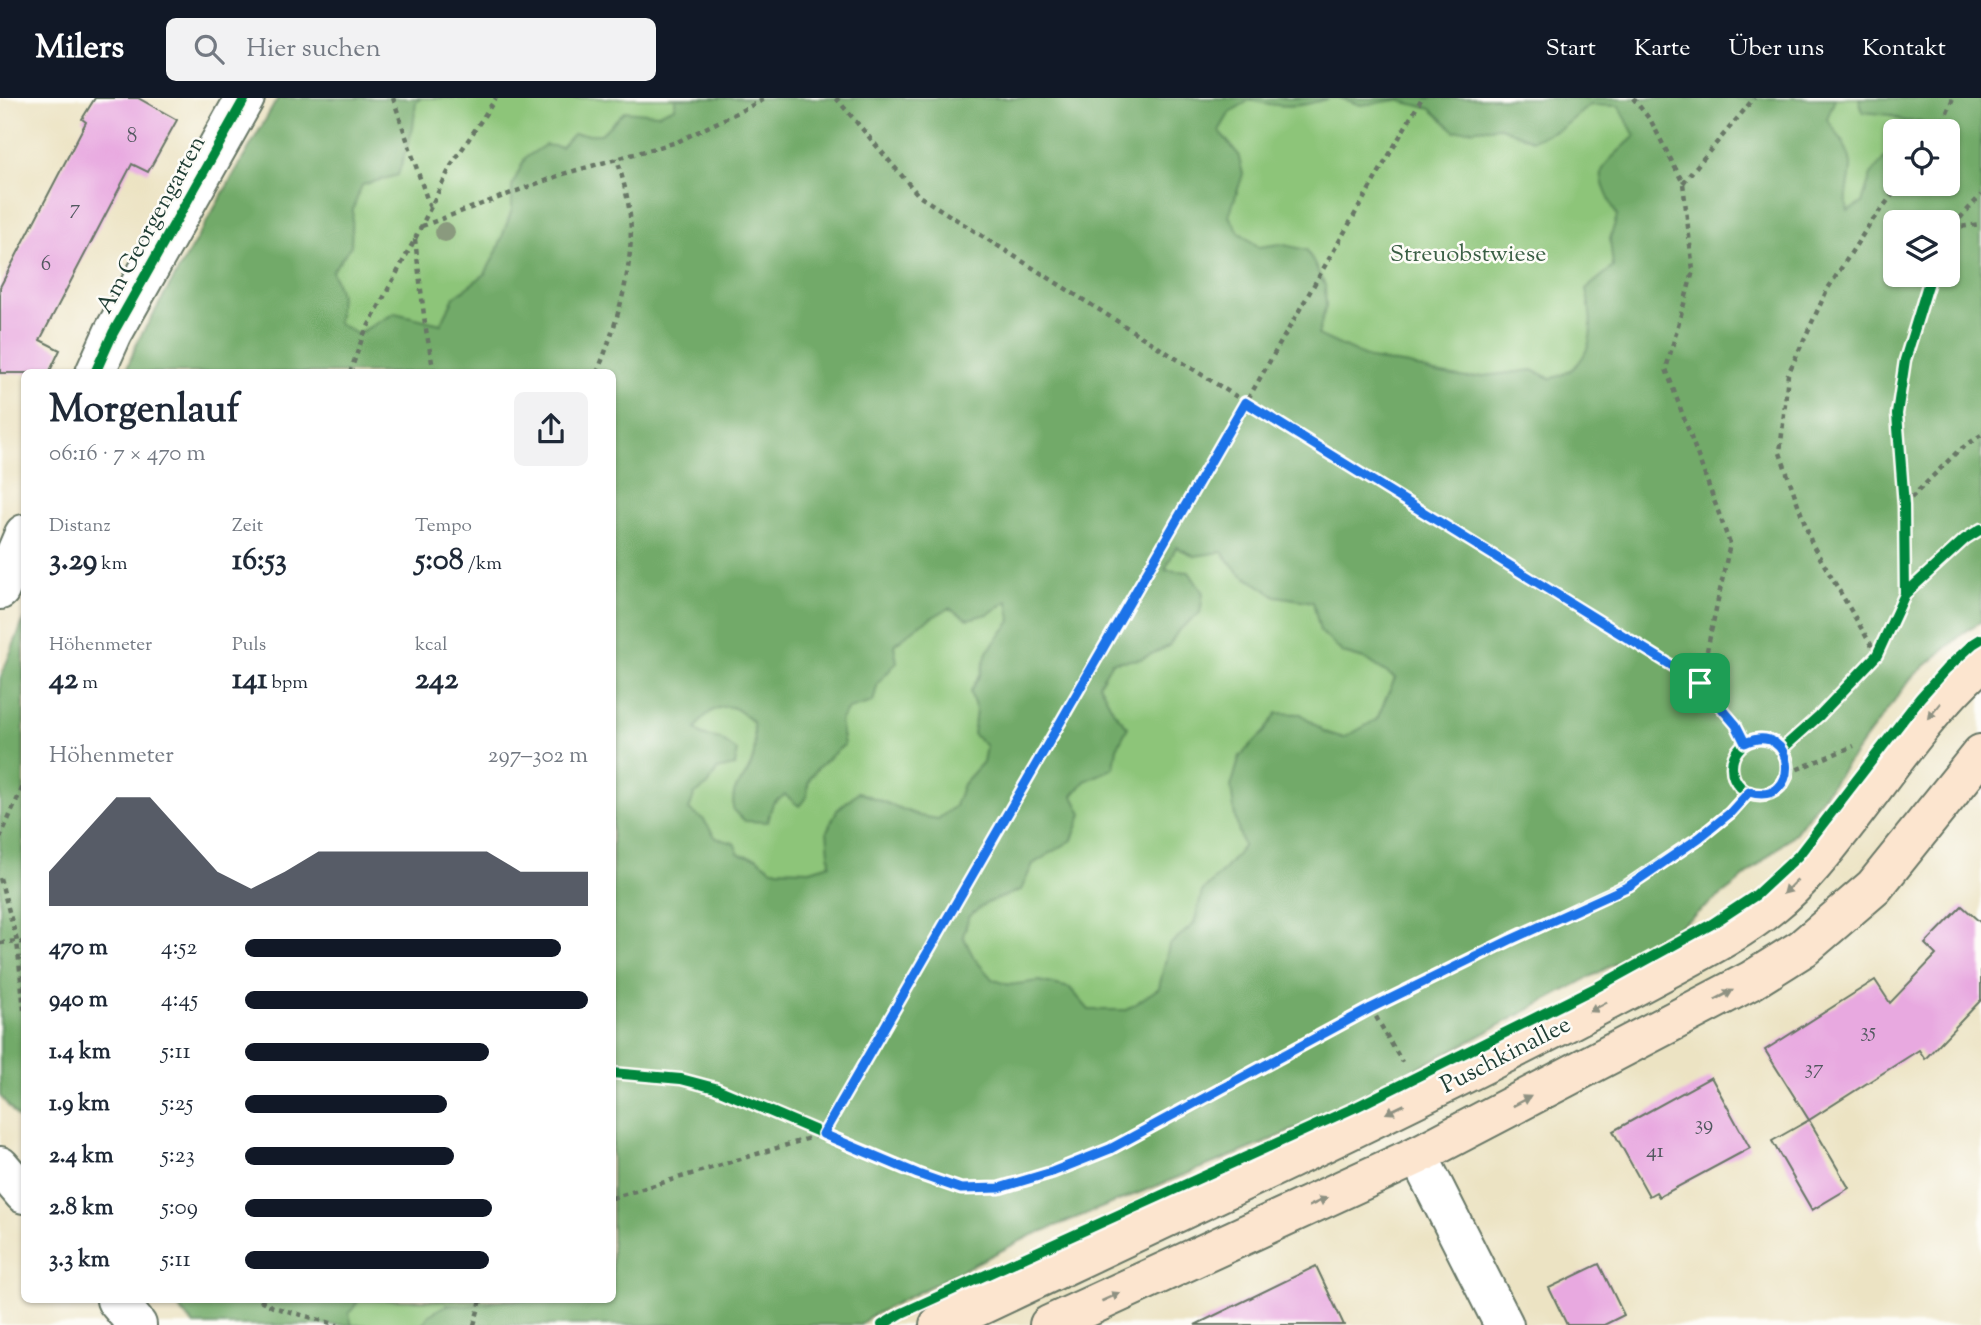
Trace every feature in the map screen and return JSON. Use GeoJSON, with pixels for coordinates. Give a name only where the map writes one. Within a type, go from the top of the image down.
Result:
{"type":"FeatureCollection","features":[{"type":"Feature","properties":{"kind":"main road","name":"Puschkinallee"},"geometry":{"type":"LineString","coordinates":[[939,1325],[1416,1099],[1588,1012],[1735,932],[1773,904],[1831,844],[1932,712],[1956,684],[1981,662]]}},
{"type":"Feature","properties":{"kind":"main road","name":"Puschkinallee"},"geometry":{"type":"LineString","coordinates":[[1049,1325],[1418,1155],[1752,980],[1803,948],[1874,887],[1981,754]]}},
{"type":"Feature","properties":{"kind":"street","name":"Am Georgengarten"},"geometry":{"type":"LineString","coordinates":[[97,369],[113,333],[245,98]]}},
{"type":"Feature","properties":{"kind":"street"},"geometry":{"type":"LineString","coordinates":[[0,590],[21,541]]}},
{"type":"Feature","properties":{"kind":"street"},"geometry":{"type":"LineString","coordinates":[[1418,1155],[1504,1325]]}},
{"type":"Feature","properties":{"kind":"street"},"geometry":{"type":"LineString","coordinates":[[0,1166],[21,1190]]}},
{"type":"Feature","properties":{"kind":"street"},"geometry":{"type":"LineString","coordinates":[[119,1303],[137,1325]]}},
{"type":"Feature","properties":{"kind":"path"},"geometry":{"type":"LineString","coordinates":[[393,98],[430,209]]}},
{"type":"Feature","properties":{"kind":"path"},"geometry":{"type":"LineString","coordinates":[[351,369],[363,336],[451,166],[496,98]]}},
{"type":"Feature","properties":{"kind":"path"},"geometry":{"type":"LineString","coordinates":[[422,226],[563,174],[677,142],[767,98]]}},
{"type":"Feature","properties":{"kind":"path"},"geometry":{"type":"LineString","coordinates":[[836,98],[919,196],[1245,402],[1700,683],[1736,725],[1745,743]]}},
{"type":"Feature","properties":{"kind":"path"},"geometry":{"type":"LineString","coordinates":[[616,1197],[823,1134],[1422,98]]}},
{"type":"Feature","properties":{"kind":"path"},"geometry":{"type":"LineString","coordinates":[[1633,98],[1651,121],[1683,183],[1693,271],[1666,369],[1730,544],[1700,683]]}},
{"type":"Feature","properties":{"kind":"path"},"geometry":{"type":"LineString","coordinates":[[1683,183],[1712,145],[1754,98]]}},
{"type":"Feature","properties":{"kind":"path"},"geometry":{"type":"LineString","coordinates":[[1944,119],[1953,98]]}},
{"type":"Feature","properties":{"kind":"path"},"geometry":{"type":"LineString","coordinates":[[599,369],[609,344],[623,293],[629,255],[630,218],[617,158]]}},
{"type":"Feature","properties":{"kind":"path"},"geometry":{"type":"LineString","coordinates":[[1960,219],[1981,195]]}},
{"type":"Feature","properties":{"kind":"path"},"geometry":{"type":"LineString","coordinates":[[1877,655],[1812,544],[1780,453],[1788,374],[1827,290],[1871,222],[1892,196]]}},
{"type":"Feature","properties":{"kind":"path"},"geometry":{"type":"LineString","coordinates":[[1960,229],[1981,224]]}},
{"type":"Feature","properties":{"kind":"path"},"geometry":{"type":"LineString","coordinates":[[415,239],[433,369]]}},
{"type":"Feature","properties":{"kind":"path"},"geometry":{"type":"LineString","coordinates":[[1905,594],[1904,506],[1897,414],[1905,360],[1927,287]]}},
{"type":"Feature","properties":{"kind":"path"},"geometry":{"type":"LineString","coordinates":[[1904,506],[1958,451],[1981,435]]}},
{"type":"Feature","properties":{"kind":"path"},"geometry":{"type":"LineString","coordinates":[[1782,749],[1819,716],[1877,655],[1905,594],[1965,539],[1981,530]]}},
{"type":"Feature","properties":{"kind":"path"},"geometry":{"type":"LineString","coordinates":[[1761,739],[1782,749],[1786,756],[1787,773],[1779,787],[1757,794],[1749,792],[1736,781],[1733,764],[1735,756],[1745,743],[1761,739]]}},
{"type":"Feature","properties":{"kind":"path"},"geometry":{"type":"LineString","coordinates":[[1787,773],[1861,743]]}},
{"type":"Feature","properties":{"kind":"path"},"geometry":{"type":"LineString","coordinates":[[0,838],[21,791]]}},
{"type":"Feature","properties":{"kind":"path"},"geometry":{"type":"LineString","coordinates":[[616,1073],[681,1079],[715,1088],[918,1174],[961,1189],[999,1188],[1052,1172],[1110,1149],[1371,1008],[1629,886],[1699,838],[1730,813],[1749,792]]}},
{"type":"Feature","properties":{"kind":"path"},"geometry":{"type":"LineString","coordinates":[[0,878],[17,941],[21,980]]}},
{"type":"Feature","properties":{"kind":"path"},"geometry":{"type":"LineString","coordinates":[[0,943],[21,942]]}},
{"type":"Feature","properties":{"kind":"path"},"geometry":{"type":"LineString","coordinates":[[266,1303],[338,1325]]}},
{"type":"Feature","properties":{"kind":"path"},"geometry":{"type":"LineString","coordinates":[[474,1325],[480,1303]]}},
{"type":"Feature","properties":{"kind":"green space","name":"Streuobstwiese"},"geometry":{"type":"Polygon","coordinates":[[[278,98],[1981,98],[1981,622],[1968,629],[1911,678],[1796,832],[1736,884],[1665,937],[1472,1040],[1262,1144],[1030,1236],[869,1317],[860,1325],[194,1325],[175,1303],[616,1303],[616,369],[127,369],[138,341],[278,98]]]}},
{"type":"Feature","properties":{"kind":"green space"},"geometry":{"type":"Polygon","coordinates":[[[278,98],[421,98],[416,102],[413,128],[398,175],[362,185],[353,209],[351,246],[332,271],[340,294],[338,323],[357,334],[395,313],[441,324],[454,297],[485,274],[497,251],[512,209],[512,186],[525,158],[545,145],[561,147],[573,134],[601,134],[625,111],[658,114],[675,107],[675,98],[1330,98],[1290,106],[1250,100],[1230,112],[1219,131],[1238,154],[1243,174],[1229,216],[1240,233],[1259,247],[1280,244],[1307,250],[1325,285],[1326,306],[1318,335],[1370,359],[1409,365],[1435,373],[1467,378],[1533,370],[1551,379],[1570,371],[1586,352],[1591,321],[1586,289],[1613,267],[1610,239],[1617,216],[1604,188],[1602,171],[1612,157],[1635,136],[1619,106],[1590,105],[1562,128],[1532,140],[1500,127],[1455,131],[1431,109],[1397,100],[1361,105],[1339,98],[1835,98],[1827,119],[1850,159],[1848,211],[1862,203],[1871,175],[1883,160],[1883,196],[1960,196],[1960,119],[1899,119],[1890,115],[1863,112],[1859,98],[1981,98],[1981,622],[1968,629],[1911,678],[1796,832],[1736,884],[1665,937],[1472,1040],[1262,1144],[1030,1236],[869,1317],[860,1325],[422,1325],[429,1315],[447,1305],[616,1303],[616,369],[127,369],[138,341],[278,98]],[[1176,547],[1165,570],[1189,572],[1203,593],[1200,613],[1178,631],[1169,646],[1141,659],[1112,662],[1099,684],[1114,712],[1128,727],[1117,748],[1114,768],[1085,781],[1073,796],[1082,814],[1072,840],[1033,864],[1021,890],[987,903],[969,916],[963,936],[974,958],[992,979],[1009,985],[1039,981],[1070,988],[1089,1010],[1126,1010],[1159,988],[1169,945],[1194,924],[1202,892],[1243,847],[1231,787],[1240,756],[1264,732],[1277,713],[1301,714],[1325,732],[1344,738],[1377,719],[1395,678],[1367,660],[1343,653],[1320,631],[1313,602],[1276,596],[1238,572],[1222,552],[1195,556],[1176,547]],[[1008,601],[988,614],[968,619],[949,608],[919,625],[894,645],[897,662],[878,683],[873,702],[848,709],[840,721],[844,745],[815,771],[809,781],[807,796],[799,806],[785,795],[773,803],[767,822],[745,821],[733,810],[735,791],[753,759],[753,722],[734,708],[716,709],[702,720],[696,729],[702,735],[720,739],[737,751],[735,766],[717,770],[708,785],[694,795],[689,810],[703,819],[716,838],[734,843],[739,854],[757,858],[772,869],[810,870],[830,864],[827,831],[837,810],[858,792],[920,816],[938,819],[955,806],[963,784],[983,762],[986,746],[973,734],[976,710],[970,692],[981,673],[987,652],[1011,621],[1008,601]]]}},
{"type":"Feature","properties":{"kind":"green space"},"geometry":{"type":"Polygon","coordinates":[[[21,626],[21,1121],[0,1096],[0,679],[21,626]]]}},
{"type":"Feature","properties":{"kind":"green space"},"geometry":{"type":"Polygon","coordinates":[[[175,1303],[357,1303],[349,1314],[352,1325],[194,1325],[175,1303]]]}},
{"type":"Feature","properties":{"kind":"building"},"geometry":{"type":"Polygon","coordinates":[[[95,98],[138,98],[177,120],[148,172],[132,164],[40,340],[60,350],[51,369],[21,369],[21,373],[0,373],[0,287],[86,122],[82,119],[95,98]]]}},
{"type":"Feature","properties":{"kind":"building"},"geometry":{"type":"Polygon","coordinates":[[[1962,906],[1981,923],[1981,1000],[1925,1059],[1919,1050],[1809,1120],[1765,1050],[1875,980],[1890,1003],[1936,955],[1925,944],[1962,906]]]}},
{"type":"Feature","properties":{"kind":"building"},"geometry":{"type":"Polygon","coordinates":[[[1711,1077],[1750,1148],[1659,1197],[1656,1192],[1649,1196],[1613,1131],[1711,1077]]]}},
{"type":"Feature","properties":{"kind":"building"},"geometry":{"type":"Polygon","coordinates":[[[1809,1120],[1849,1188],[1812,1210],[1772,1141],[1809,1120]]]}},
{"type":"Feature","properties":{"kind":"building"},"geometry":{"type":"Polygon","coordinates":[[[1599,1264],[1624,1315],[1604,1325],[1567,1325],[1549,1288],[1599,1264]]]}},
{"type":"Feature","properties":{"kind":"building"},"geometry":{"type":"Polygon","coordinates":[[[1316,1266],[1344,1325],[1195,1325],[1316,1266]]]}},
{"type":"Feature","properties":{"kind":"cycle path"},"geometry":{"type":"LineString","coordinates":[[97,369],[113,333],[245,98]]}},
{"type":"Feature","properties":{"kind":"cycle path"},"geometry":{"type":"LineString","coordinates":[[1905,594],[1904,506],[1897,414],[1905,360],[1927,287]]}},
{"type":"Feature","properties":{"kind":"cycle path"},"geometry":{"type":"LineString","coordinates":[[1782,749],[1819,716],[1877,655],[1905,594],[1965,539],[1981,529]]}},
{"type":"Feature","properties":{"kind":"cycle path"},"geometry":{"type":"LineString","coordinates":[[882,1325],[902,1313],[1356,1107],[1597,987],[1712,924],[1756,895],[1798,856],[1920,698],[1946,669],[1981,639]]}},
{"type":"Feature","properties":{"kind":"cycle path"},"geometry":{"type":"LineString","coordinates":[[1760,739],[1775,744],[1783,752],[1788,767],[1783,782],[1775,790],[1760,795],[1745,790],[1737,782],[1732,767],[1737,752],[1745,744],[1760,739]]}},
{"type":"Feature","properties":{"kind":"cycle path"},"geometry":{"type":"LineString","coordinates":[[616,1073],[681,1079],[715,1088],[918,1174],[961,1189],[999,1188],[1053,1172],[1110,1149],[1371,1008],[1628,885],[1699,838],[1730,813],[1749,792]]}},
{"type":"Feature","properties":{"kind":"route"},"geometry":{"type":"LineString","coordinates":[[1245,402],[1700,683],[1736,725],[1745,743],[1769,740],[1782,749],[1788,764],[1787,773],[1779,787],[1765,794],[1749,792],[1730,813],[1699,838],[1629,886],[1371,1008],[1110,1149],[1052,1172],[999,1188],[961,1189],[823,1134],[1245,402]]}}]}
